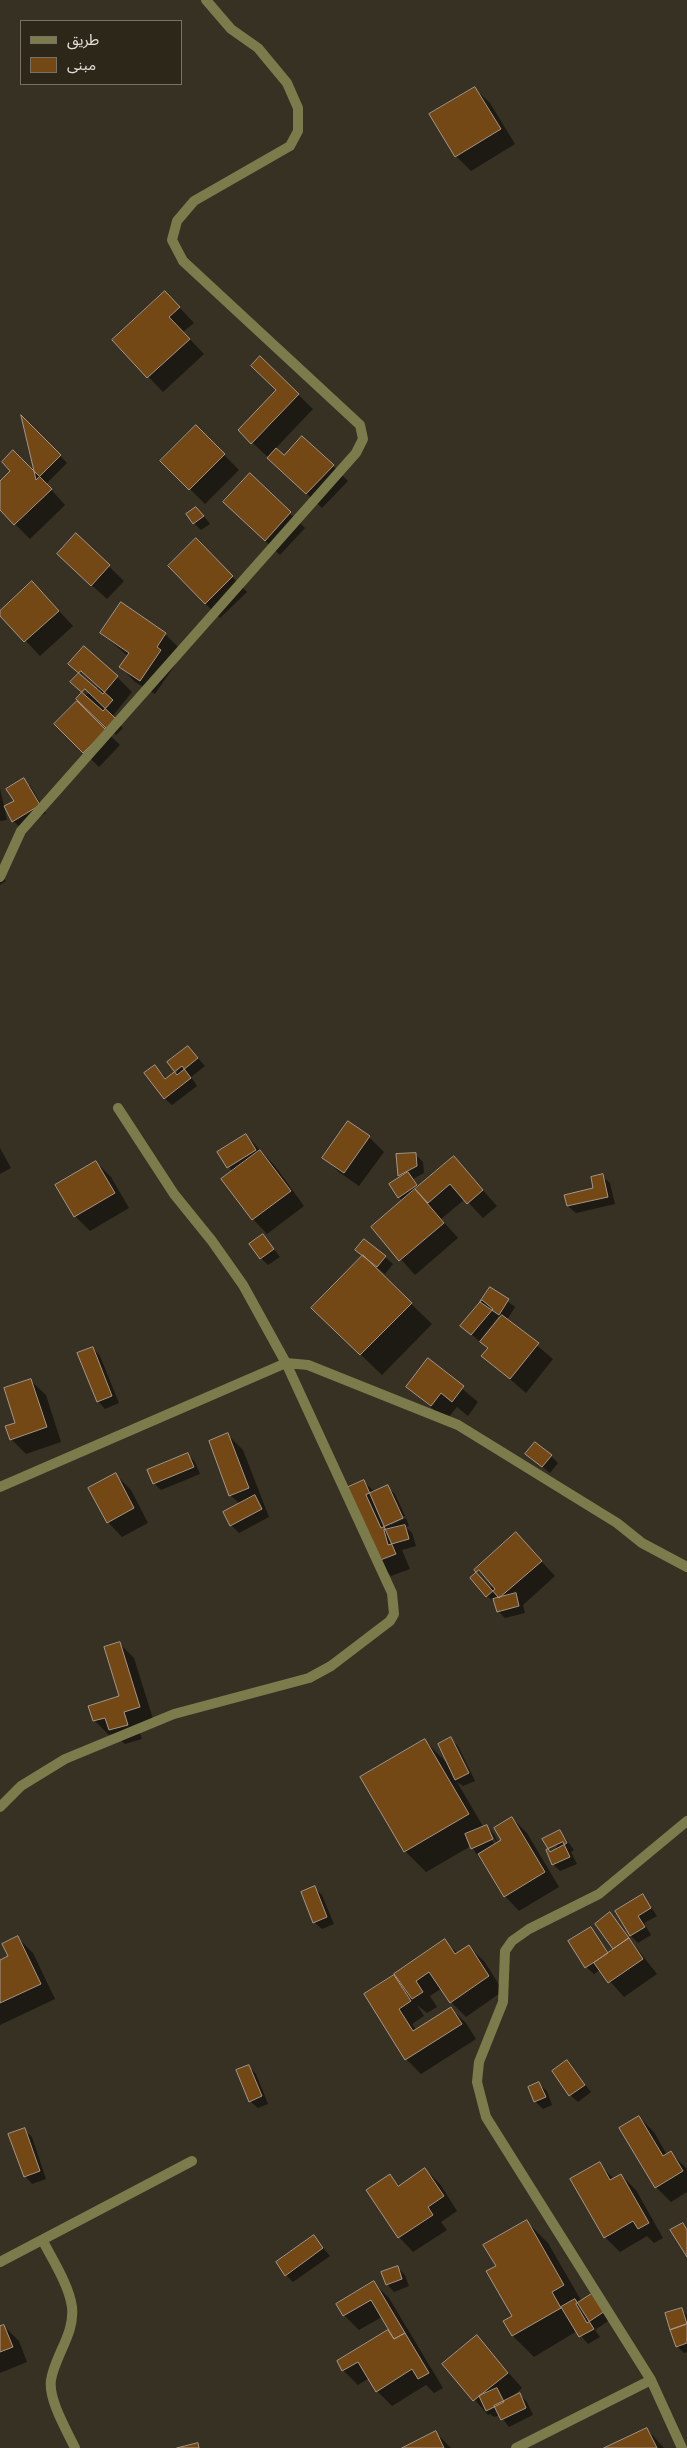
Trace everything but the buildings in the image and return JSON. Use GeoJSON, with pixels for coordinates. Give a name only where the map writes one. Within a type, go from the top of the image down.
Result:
{"type":"FeatureCollection","features":[{"type":"Feature","properties":{"kind":"street"},"geometry":{"type":"LineString","coordinates":[[0,877],[21,832],[356,453],[363,439],[360,425],[184,261],[172,240],[177,221],[194,201],[290,146],[298,130],[298,108],[287,83],[258,48],[232,29],[206,0]]}},
{"type":"Feature","properties":{"kind":"street"},"geometry":{"type":"LineString","coordinates":[[0,1807],[21,1786],[65,1759],[174,1714],[309,1678],[332,1666],[390,1622],[394,1614],[392,1593],[286,1363],[243,1285],[212,1241],[174,1194],[118,1108]]}},
{"type":"Feature","properties":{"kind":"street"},"geometry":{"type":"LineString","coordinates":[[0,1487],[286,1363],[308,1365],[338,1375],[458,1425],[617,1523],[642,1543],[687,1567]]}},
{"type":"Feature","properties":{"kind":"street"},"geometry":{"type":"LineString","coordinates":[[682,2448],[651,2380],[486,2117],[478,2082],[479,2062],[503,2002],[505,1951],[512,1941],[529,1929],[599,1894],[687,1822]]}},
{"type":"Feature","properties":{"kind":"street"},"geometry":{"type":"LineString","coordinates":[[0,2262],[192,2161]]}},
{"type":"Feature","properties":{"kind":"street"},"geometry":{"type":"LineString","coordinates":[[43,2241],[68,2291],[72,2307],[72,2326],[51,2381],[51,2392],[75,2448]]}},
{"type":"Feature","properties":{"kind":"street"},"geometry":{"type":"LineString","coordinates":[[516,2448],[651,2380]]}}]}
